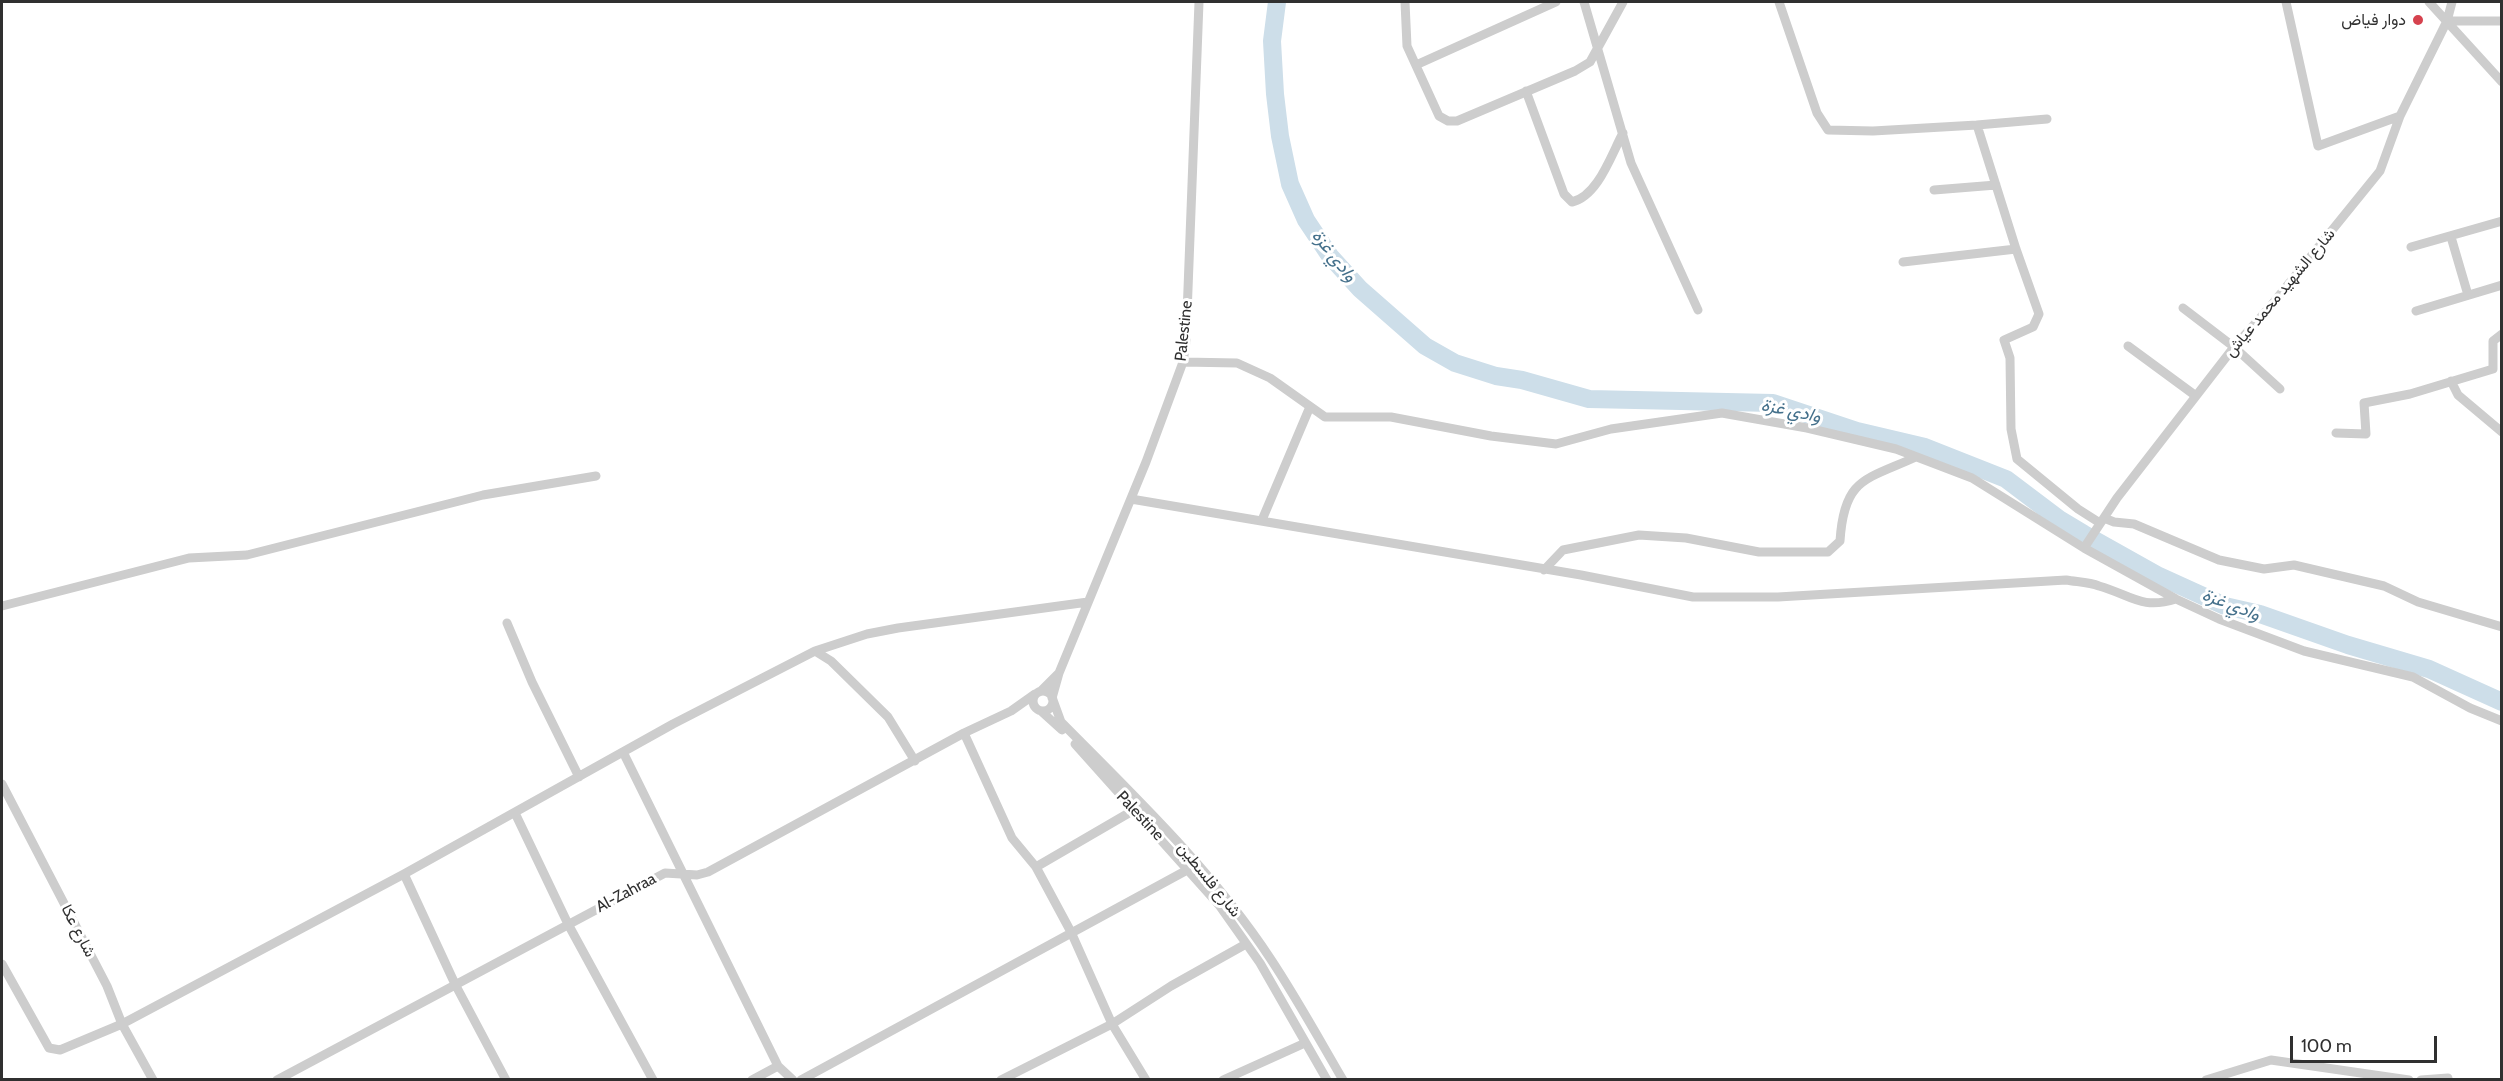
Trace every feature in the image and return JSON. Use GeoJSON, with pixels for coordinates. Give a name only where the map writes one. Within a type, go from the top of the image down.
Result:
{"type":"FeatureCollection","features":[{"type":"Feature","properties":{"kind":"street","name":"Palestine"},"geometry":{"type":"LineString","coordinates":[[1053,699],[1059,673],[1131,499],[1183,362],[1186,341],[1199,2]]}},
{"type":"Feature","properties":{"kind":"street"},"geometry":{"type":"LineString","coordinates":[[1405,2],[1407,46],[1439,116],[1448,121],[1457,121],[1575,71],[1590,62],[1623,2]]}},
{"type":"Feature","properties":{"kind":"street"},"geometry":{"type":"LineString","coordinates":[[1416,65],[1556,2]]}},
{"type":"Feature","properties":{"kind":"street"},"geometry":{"type":"LineString","coordinates":[[1584,2],[1631,163],[1698,310]]}},
{"type":"Feature","properties":{"kind":"street"},"geometry":{"type":"LineString","coordinates":[[1779,2],[1817,113],[1828,130],[1873,131],[2047,119]]}},
{"type":"Feature","properties":{"kind":"street"},"geometry":{"type":"LineString","coordinates":[[2286,2],[2318,146],[2400,116]]}},
{"type":"Feature","properties":{"kind":"street"},"geometry":{"type":"LineString","coordinates":[[2430,2],[2502,82]]}},
{"type":"Feature","properties":{"kind":"street","name":"شارع الشهيد محمد عياش"},"geometry":{"type":"LineString","coordinates":[[2086,545],[2093,532],[2234,347],[2269,308],[2380,171],[2400,116],[2447,21],[2452,2]]}},
{"type":"Feature","properties":{"kind":"street"},"geometry":{"type":"LineString","coordinates":[[2447,21],[2502,21]]}},
{"type":"Feature","properties":{"kind":"street"},"geometry":{"type":"LineString","coordinates":[[1526,91],[1564,194],[1572,202],[1582,199],[1594,186],[1623,133]]}},
{"type":"Feature","properties":{"kind":"street"},"geometry":{"type":"LineString","coordinates":[[1977,125],[2039,314],[2033,327],[2004,340],[2010,358],[2011,429],[2017,459],[2078,509],[2102,520],[2134,524],[2219,560],[2264,569],[2294,565],[2384,586],[2418,602],[2502,627]]}},
{"type":"Feature","properties":{"kind":"street"},"geometry":{"type":"LineString","coordinates":[[1934,190],[1996,185]]}},
{"type":"Feature","properties":{"kind":"street"},"geometry":{"type":"LineString","coordinates":[[2411,247],[2502,221]]}},
{"type":"Feature","properties":{"kind":"street"},"geometry":{"type":"LineString","coordinates":[[2451,237],[2468,295]]}},
{"type":"Feature","properties":{"kind":"street"},"geometry":{"type":"LineString","coordinates":[[1903,262],[2016,249]]}},
{"type":"Feature","properties":{"kind":"street"},"geometry":{"type":"LineString","coordinates":[[2416,311],[2502,285]]}},
{"type":"Feature","properties":{"kind":"street"},"geometry":{"type":"LineString","coordinates":[[2183,308],[2234,347],[2280,389]]}},
{"type":"Feature","properties":{"kind":"street"},"geometry":{"type":"LineString","coordinates":[[2336,433],[2366,434],[2364,403],[2410,394],[2493,369],[2493,341],[2502,334]]}},
{"type":"Feature","properties":{"kind":"street"},"geometry":{"type":"LineString","coordinates":[[2128,346],[2196,396]]}},
{"type":"Feature","properties":{"kind":"street"},"geometry":{"type":"LineString","coordinates":[[1183,362],[1237,363],[1270,378],[1325,417],[1391,417],[1491,436],[1556,444],[1611,429],[1722,413],[1807,428],[1896,449],[1972,478],[2176,599],[2259,635],[2304,651],[2413,677],[2470,708],[2502,721]]}},
{"type":"Feature","properties":{"kind":"street"},"geometry":{"type":"LineString","coordinates":[[2451,381],[2458,395],[2502,432]]}},
{"type":"Feature","properties":{"kind":"street"},"geometry":{"type":"LineString","coordinates":[[1262,520],[1309,409]]}},
{"type":"Feature","properties":{"kind":"street"},"geometry":{"type":"LineString","coordinates":[[1544,570],[1563,550],[1639,535],[1686,538],[1759,552],[1828,552],[1840,541],[1842,517],[1849,496],[1859,482],[1916,457]]}},
{"type":"Feature","properties":{"kind":"street"},"geometry":{"type":"LineString","coordinates":[[2,606],[189,558],[247,555],[483,495],[596,476]]}},
{"type":"Feature","properties":{"kind":"street"},"geometry":{"type":"LineString","coordinates":[[1131,499],[1262,520],[1693,597],[1779,597],[2066,580],[2099,585],[2152,604],[2176,599]]}},
{"type":"Feature","properties":{"kind":"street"},"geometry":{"type":"LineString","coordinates":[[2,964],[50,1048],[60,1050],[123,1024],[404,874],[623,752],[815,651],[867,634],[898,628],[1088,602]]}},
{"type":"Feature","properties":{"kind":"street"},"geometry":{"type":"LineString","coordinates":[[507,623],[532,682],[579,777]]}},
{"type":"Feature","properties":{"kind":"street"},"geometry":{"type":"LineString","coordinates":[[815,651],[831,661],[888,717],[915,761]]}},
{"type":"Feature","properties":{"kind":"street","name":"Palestine"},"geometry":{"type":"LineString","coordinates":[[1038,693],[1059,673]]}},
{"type":"Feature","properties":{"kind":"street"},"geometry":{"type":"LineString","coordinates":[[1038,693],[1049,693],[1053,699],[1050,709],[1039,711],[1033,703],[1038,693]]}},
{"type":"Feature","properties":{"kind":"street","name":"Al-Zahraa"},"geometry":{"type":"LineString","coordinates":[[277,1080],[664,873],[697,875],[708,872],[1011,711],[1038,693]]}},
{"type":"Feature","properties":{"kind":"street","name":"شارع فلسطين"},"geometry":{"type":"LineString","coordinates":[[1053,699],[1061,722],[1167,830],[1222,894],[1270,958],[1343,1080]]}},
{"type":"Feature","properties":{"kind":"street","name":"Al-Zahraa"},"geometry":{"type":"LineString","coordinates":[[1011,711],[1039,711]]}},
{"type":"Feature","properties":{"kind":"street","name":"Palestine"},"geometry":{"type":"LineString","coordinates":[[1039,711],[1059,727],[1219,904],[1260,963],[1327,1080]]}},
{"type":"Feature","properties":{"kind":"street"},"geometry":{"type":"LineString","coordinates":[[964,734],[1012,838],[1036,867],[1071,932],[1112,1024],[1146,1080]]}},
{"type":"Feature","properties":{"kind":"street"},"geometry":{"type":"LineString","coordinates":[[623,752],[778,1066],[793,1080]]}},
{"type":"Feature","properties":{"kind":"street","name":"شارع عكا"},"geometry":{"type":"LineString","coordinates":[[2,784],[153,1080]]}},
{"type":"Feature","properties":{"kind":"street"},"geometry":{"type":"LineString","coordinates":[[1036,867],[1134,810]]}},
{"type":"Feature","properties":{"kind":"street"},"geometry":{"type":"LineString","coordinates":[[515,813],[568,924],[653,1080]]}},
{"type":"Feature","properties":{"kind":"street"},"geometry":{"type":"LineString","coordinates":[[801,1080],[1189,869]]}},
{"type":"Feature","properties":{"kind":"street"},"geometry":{"type":"LineString","coordinates":[[404,874],[455,984],[506,1080]]}},
{"type":"Feature","properties":{"kind":"street"},"geometry":{"type":"LineString","coordinates":[[1001,1080],[1112,1024],[1171,986],[1246,944]]}},
{"type":"Feature","properties":{"kind":"street"},"geometry":{"type":"LineString","coordinates":[[1222,1080],[1305,1043]]}},
{"type":"Feature","properties":{"kind":"street"},"geometry":{"type":"LineString","coordinates":[[2206,1080],[2271,1060],[2409,1080]]}},
{"type":"Feature","properties":{"kind":"street"},"geometry":{"type":"LineString","coordinates":[[752,1080],[778,1066]]}},
{"type":"Feature","properties":{"kind":"street"},"geometry":{"type":"LineString","coordinates":[[2421,1080],[2448,1078]]}},
{"type":"Feature","properties":{"kind":"waterway","name":"وادي غزة"},"geometry":{"type":"LineString","coordinates":[[1277,2],[1272,41],[1275,94],[1280,136],[1290,184],[1306,220],[1330,256],[1360,289],[1425,346],[1455,363],[1496,376],[1522,380],[1589,399],[1773,403],[1857,431],[1925,447],[2006,479],[2059,519],[2084,534],[2159,576],[2225,606],[2260,614],[2348,645],[2429,669],[2502,702]]}},
{"type":"Feature","properties":{"kind":"place","name":"دوار فياض"},"geometry":{"type":"Point","coordinates":[2418,20]}}]}
